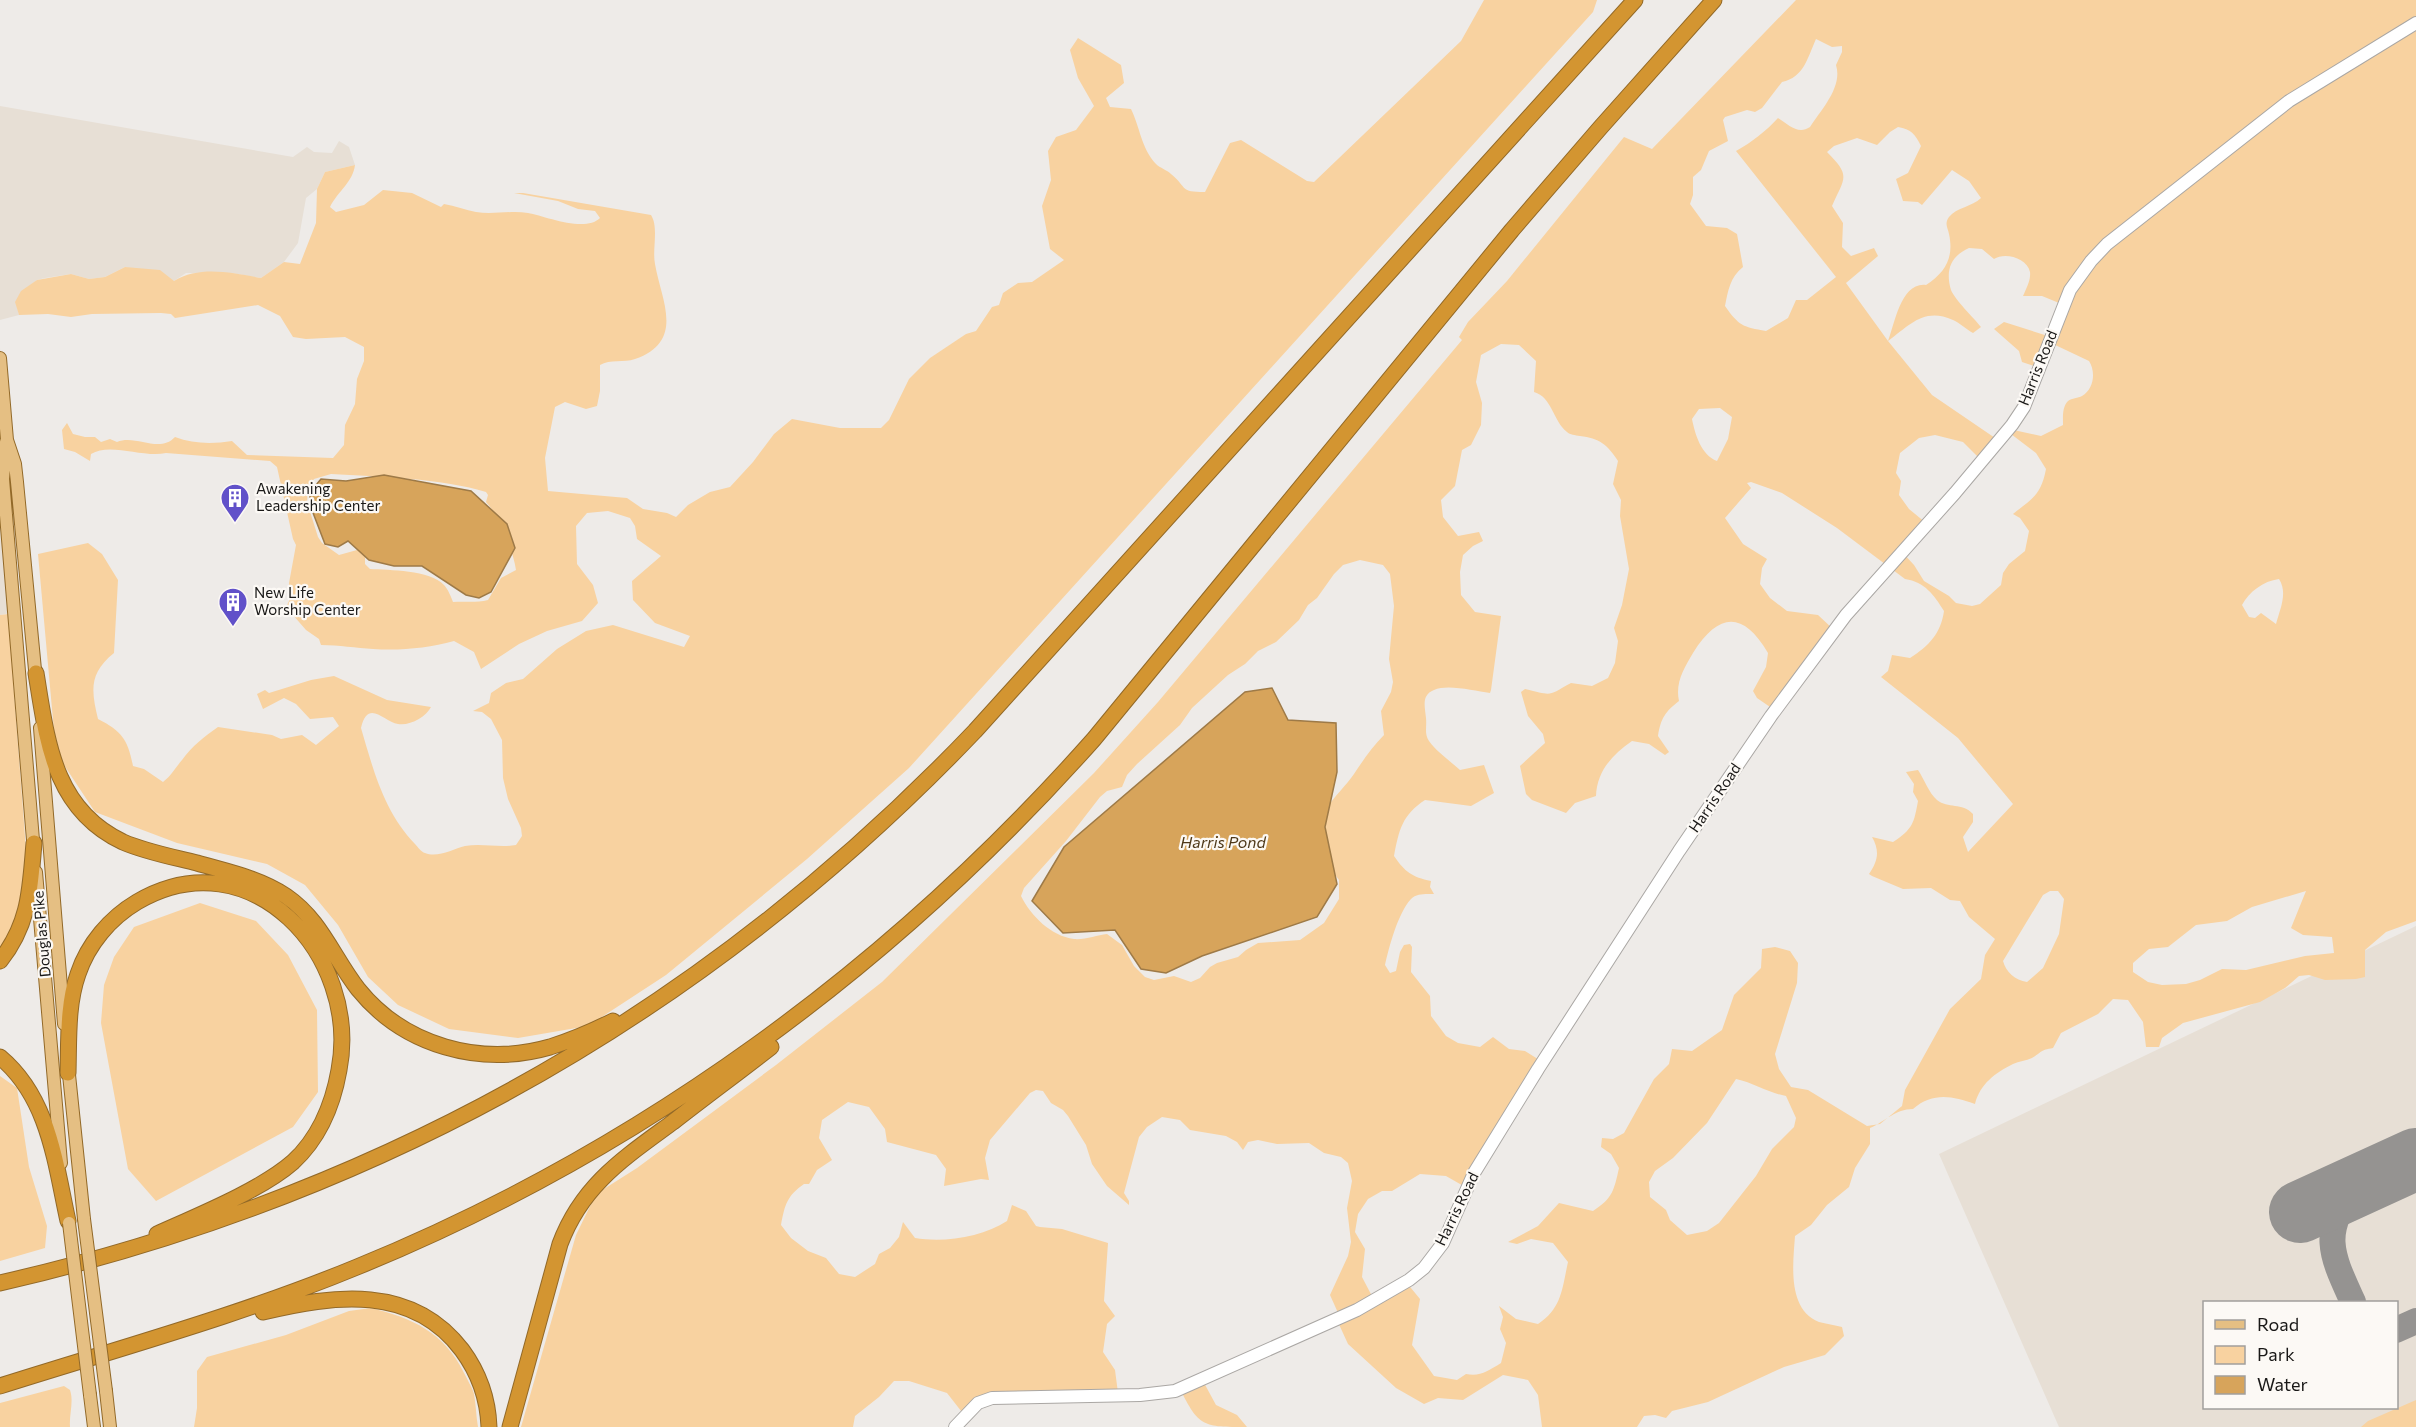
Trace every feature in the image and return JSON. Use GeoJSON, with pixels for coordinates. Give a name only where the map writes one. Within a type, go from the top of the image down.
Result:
{"type":"FeatureCollection","features":[{"type":"Feature","properties":{"kind":"highway"},"geometry":{"type":"LineString","coordinates":[[0,1281],[36,1275],[91,1261],[215,1223],[372,1161],[454,1122],[582,1050],[667,995],[732,949],[811,886],[879,826],[952,756],[1044,657],[1635,0]]}},
{"type":"Feature","properties":{"kind":"highway"},"geometry":{"type":"LineString","coordinates":[[510,1427],[560,1244],[573,1216],[589,1191],[613,1167],[816,1012],[1001,839],[1094,740],[1512,230],[1714,0]]}},
{"type":"Feature","properties":{"kind":"highway"},"geometry":{"type":"LineString","coordinates":[[36,673],[52,758],[66,791],[88,818],[105,831],[131,845],[249,878],[288,898],[316,925],[365,997],[384,1016],[419,1038],[445,1048],[471,1053],[524,1052],[576,1038],[667,995]]}},
{"type":"Feature","properties":{"kind":"highway"},"geometry":{"type":"LineString","coordinates":[[0,961],[14,941],[25,915],[34,843]]}},
{"type":"Feature","properties":{"kind":"highway"},"geometry":{"type":"LineString","coordinates":[[68,1073],[70,1008],[82,962],[96,940],[116,916],[142,899],[166,889],[190,885],[216,885],[250,893],[271,903],[306,933],[323,960],[335,991],[342,1034],[338,1077],[332,1101],[322,1123],[302,1152],[284,1169],[261,1184],[166,1230],[91,1261]]}},
{"type":"Feature","properties":{"kind":"highway"},"geometry":{"type":"LineString","coordinates":[[0,1386],[247,1308],[347,1271],[440,1231],[540,1180],[629,1130],[705,1082],[797,1016],[877,954]]}},
{"type":"Feature","properties":{"kind":"highway"},"geometry":{"type":"LineString","coordinates":[[0,1057],[28,1087],[41,1112],[69,1222]]}},
{"type":"Feature","properties":{"kind":"highway"},"geometry":{"type":"LineString","coordinates":[[150,1339],[314,1301],[359,1298],[393,1304],[415,1312],[434,1323],[459,1347],[473,1366],[483,1389],[489,1427]]}},
{"type":"Feature","properties":{"kind":"highway"},"geometry":{"type":"LineString","coordinates":[[0,1376],[120,1348]]}},
{"type":"Feature","properties":{"kind":"main road","name":"Douglas Pike"},"geometry":{"type":"LineString","coordinates":[[0,358],[7,440],[16,472],[36,673],[68,1073],[110,1427]]}},
{"type":"Feature","properties":{"kind":"main road","name":"Douglas Pike"},"geometry":{"type":"LineString","coordinates":[[7,440],[2,464],[56,1115],[94,1427]]}},
{"type":"Feature","properties":{"kind":"street","name":"Harris Road"},"geometry":{"type":"LineString","coordinates":[[955,1427],[978,1403],[992,1398],[1140,1395],[1174,1391],[1357,1310],[1410,1280],[1424,1268],[1443,1243],[1474,1173],[1538,1069],[1679,851],[1771,716],[1839,623],[1955,494],[2024,407],[2070,290],[2091,261],[2107,244],[2289,100],[2416,23]]}},
{"type":"Feature","properties":{"kind":"shaded area"},"geometry":{"type":"Polygon","coordinates":[[[0,106],[293,157],[307,147],[314,152],[332,153],[339,141],[349,147],[355,165],[325,172],[317,189],[306,198],[298,243],[284,262],[261,278],[231,273],[186,273],[174,281],[125,267],[105,277],[89,279],[71,274],[45,278],[37,280],[16,302],[19,315],[0,320],[0,106]]]}},
{"type":"Feature","properties":{"kind":"shaded area"},"geometry":{"type":"Polygon","coordinates":[[[0,348],[8,456],[11,613],[0,615],[0,348]]]}},
{"type":"Feature","properties":{"kind":"shaded area"},"geometry":{"type":"Polygon","coordinates":[[[2416,926],[2416,1422],[2407,1427],[2059,1427],[1939,1154],[2416,926]]]}},
{"type":"Feature","properties":{"kind":"green space"},"geometry":{"type":"Polygon","coordinates":[[[1484,0],[1597,0],[1593,12],[909,768],[807,859],[666,975],[588,1026],[518,1038],[449,1029],[398,1005],[368,977],[338,925],[305,885],[267,864],[177,843],[95,812],[62,762],[54,731],[38,554],[88,543],[102,554],[118,580],[114,653],[100,668],[94,683],[93,691],[98,719],[123,737],[133,766],[144,769],[163,782],[194,746],[218,727],[272,735],[281,739],[302,735],[316,745],[339,726],[333,717],[310,719],[296,704],[284,698],[263,709],[257,694],[265,690],[269,693],[311,680],[334,676],[387,700],[431,707],[417,720],[408,724],[398,724],[377,714],[368,714],[361,728],[387,804],[404,832],[421,851],[430,854],[440,854],[471,845],[516,845],[522,836],[503,778],[502,740],[491,719],[482,712],[473,711],[489,703],[491,693],[506,683],[523,679],[557,649],[586,631],[613,625],[684,647],[690,636],[655,623],[633,600],[632,581],[661,556],[637,539],[635,526],[630,518],[608,511],[587,513],[576,526],[577,564],[593,585],[598,603],[582,621],[547,631],[519,644],[481,669],[474,652],[454,641],[393,650],[321,645],[319,639],[306,630],[286,607],[289,601],[289,583],[296,545],[277,467],[270,461],[166,453],[147,454],[107,449],[91,454],[90,461],[75,452],[64,449],[62,430],[67,423],[73,434],[95,437],[101,442],[110,439],[117,442],[132,440],[162,444],[175,437],[203,443],[232,441],[247,455],[333,458],[344,445],[345,425],[355,404],[357,379],[364,361],[364,347],[345,337],[306,339],[293,337],[280,316],[258,305],[175,318],[171,314],[161,313],[92,314],[71,317],[48,314],[19,315],[15,302],[21,291],[37,280],[71,274],[89,279],[105,277],[125,267],[160,270],[174,281],[184,276],[206,272],[261,278],[284,262],[300,264],[316,223],[317,189],[325,172],[355,165],[348,182],[330,207],[336,212],[364,205],[383,190],[412,193],[441,207],[444,204],[482,213],[528,213],[575,224],[585,224],[600,218],[595,211],[514,193],[651,215],[655,226],[654,258],[665,305],[665,331],[660,342],[651,351],[635,359],[600,365],[600,391],[597,406],[586,409],[565,402],[555,407],[545,458],[548,491],[627,498],[643,509],[676,517],[688,505],[710,492],[730,487],[774,434],[792,419],[840,428],[881,428],[889,420],[909,379],[930,358],[966,334],[976,331],[992,307],[999,305],[1003,293],[1018,283],[1032,282],[1064,260],[1050,249],[1042,206],[1051,180],[1048,151],[1056,137],[1076,130],[1094,106],[1078,78],[1070,50],[1078,38],[1121,65],[1124,83],[1106,98],[1110,107],[1131,109],[1151,158],[1187,190],[1197,192],[1205,192],[1230,143],[1241,140],[1307,181],[1314,182],[1461,41],[1484,0]],[[331,474],[314,479],[308,488],[307,502],[318,537],[322,543],[339,555],[357,550],[365,555],[365,564],[370,569],[429,576],[444,585],[453,602],[488,600],[501,578],[516,570],[505,534],[486,502],[488,495],[486,492],[430,481],[331,474]]]}},
{"type":"Feature","properties":{"kind":"green space"},"geometry":{"type":"Polygon","coordinates":[[[1796,0],[2416,0],[2416,921],[2386,932],[2365,950],[2365,977],[2325,980],[2309,975],[2299,976],[2285,988],[2260,1002],[2183,1023],[2162,1038],[2159,1047],[2146,1047],[2143,1022],[2128,1000],[2113,999],[2098,1014],[2061,1033],[2053,1048],[2043,1050],[2030,1059],[2013,1064],[1994,1075],[1984,1085],[1975,1104],[1958,1099],[1935,1098],[1887,1118],[1902,1106],[1905,1090],[1950,1009],[1981,979],[1985,955],[1995,939],[1969,917],[1960,901],[1950,900],[1931,888],[1903,889],[1869,874],[1877,856],[1872,837],[1893,842],[1912,825],[1918,801],[1913,792],[1914,784],[1906,772],[1918,770],[1937,800],[1964,808],[1973,814],[1973,822],[1963,837],[1968,852],[2013,804],[1958,738],[1881,677],[1888,671],[1892,655],[1910,658],[1928,644],[1940,626],[1944,611],[1933,595],[1923,586],[1905,579],[1837,528],[1782,493],[1751,482],[1747,483],[1751,488],[1725,518],[1743,544],[1767,559],[1762,568],[1760,584],[1770,598],[1787,611],[1818,615],[1833,629],[1773,709],[1757,698],[1753,691],[1766,667],[1768,653],[1759,639],[1740,624],[1731,622],[1722,624],[1712,630],[1693,653],[1679,682],[1679,701],[1662,720],[1658,736],[1669,752],[1665,755],[1649,744],[1632,741],[1607,764],[1599,779],[1596,796],[1575,803],[1566,813],[1532,800],[1526,794],[1520,766],[1545,743],[1543,734],[1528,716],[1521,692],[1525,689],[1550,694],[1571,683],[1592,686],[1608,678],[1615,663],[1618,641],[1614,628],[1622,605],[1629,569],[1620,516],[1621,500],[1613,484],[1618,461],[1602,443],[1593,438],[1570,434],[1562,427],[1545,399],[1534,392],[1536,361],[1519,345],[1501,344],[1481,355],[1476,382],[1482,403],[1481,425],[1471,445],[1462,450],[1455,486],[1441,500],[1443,517],[1458,536],[1479,532],[1483,541],[1463,555],[1460,572],[1461,595],[1475,612],[1501,616],[1491,690],[1490,693],[1440,688],[1430,692],[1425,698],[1426,733],[1429,741],[1460,770],[1484,765],[1494,793],[1471,806],[1425,800],[1406,817],[1394,856],[1410,873],[1431,881],[1430,887],[1434,894],[1416,896],[1406,905],[1395,930],[1385,965],[1390,973],[1396,971],[1400,952],[1404,945],[1410,944],[1412,947],[1411,972],[1430,996],[1431,1016],[1446,1036],[1458,1043],[1480,1047],[1493,1037],[1509,1049],[1525,1051],[1541,1061],[1467,1188],[1446,1176],[1420,1174],[1392,1191],[1382,1191],[1368,1199],[1358,1214],[1355,1232],[1365,1249],[1362,1277],[1373,1298],[1406,1282],[1420,1299],[1412,1345],[1434,1376],[1457,1380],[1466,1374],[1484,1373],[1501,1363],[1506,1343],[1500,1329],[1503,1317],[1499,1306],[1516,1319],[1538,1324],[1552,1311],[1560,1297],[1568,1262],[1553,1243],[1531,1239],[1517,1244],[1508,1242],[1538,1226],[1559,1203],[1593,1211],[1605,1202],[1614,1188],[1619,1168],[1611,1154],[1601,1147],[1602,1138],[1613,1139],[1624,1133],[1654,1079],[1669,1064],[1672,1049],[1692,1051],[1722,1030],[1734,995],[1761,968],[1762,949],[1775,947],[1790,951],[1798,963],[1797,983],[1775,1054],[1779,1069],[1791,1087],[1808,1090],[1867,1126],[1877,1124],[1870,1128],[1870,1144],[1855,1168],[1849,1187],[1827,1205],[1811,1225],[1795,1236],[1794,1285],[1801,1307],[1819,1322],[1842,1327],[1844,1336],[1825,1355],[1784,1367],[1708,1402],[1672,1411],[1666,1418],[1655,1415],[1644,1416],[1637,1427],[1542,1427],[1538,1395],[1528,1380],[1503,1375],[1463,1400],[1438,1398],[1424,1404],[1396,1388],[1348,1344],[1337,1320],[1339,1315],[1330,1295],[1348,1256],[1351,1242],[1347,1208],[1352,1181],[1348,1163],[1341,1157],[1324,1153],[1309,1143],[1277,1144],[1258,1140],[1248,1142],[1243,1150],[1237,1142],[1226,1136],[1190,1130],[1180,1120],[1162,1117],[1147,1127],[1139,1137],[1124,1193],[1129,1205],[1107,1186],[1092,1164],[1086,1145],[1068,1116],[1051,1103],[1043,1091],[1036,1090],[1030,1093],[990,1140],[985,1158],[989,1180],[981,1179],[944,1186],[946,1169],[936,1155],[887,1142],[885,1129],[869,1107],[848,1102],[822,1120],[819,1138],[832,1160],[817,1170],[809,1184],[804,1184],[790,1197],[781,1225],[791,1238],[808,1251],[826,1258],[839,1274],[855,1277],[875,1264],[879,1254],[890,1248],[899,1237],[903,1222],[915,1238],[951,1239],[975,1235],[997,1227],[1007,1221],[1012,1205],[1026,1211],[1036,1226],[1062,1229],[1108,1243],[1104,1301],[1115,1316],[1107,1324],[1103,1352],[1115,1370],[1118,1393],[1002,1396],[965,1416],[947,1393],[909,1381],[894,1381],[879,1397],[855,1416],[853,1427],[521,1427],[576,1235],[596,1194],[637,1168],[776,1065],[882,982],[1094,773],[1158,702],[1462,340],[1459,337],[1468,322],[1507,281],[1624,137],[1652,149],[1796,0]],[[1816,39],[1804,66],[1795,76],[1782,82],[1762,108],[1755,112],[1747,110],[1725,117],[1723,120],[1728,141],[1709,151],[1701,170],[1693,177],[1693,195],[1690,204],[1706,226],[1727,228],[1737,234],[1743,267],[1732,280],[1725,306],[1742,324],[1766,331],[1788,318],[1796,300],[1807,300],[1836,277],[1736,151],[1748,144],[1778,118],[1798,130],[1810,127],[1834,90],[1836,65],[1842,52],[1842,46],[1832,47],[1816,39]],[[1898,127],[1877,145],[1857,138],[1834,146],[1827,152],[1843,172],[1840,189],[1832,206],[1843,223],[1842,247],[1851,256],[1874,248],[1878,256],[1846,283],[1888,341],[1900,305],[1910,290],[1933,280],[1947,263],[1950,250],[1947,224],[1949,217],[1981,198],[1969,181],[1952,170],[1922,205],[1918,202],[1903,201],[1896,179],[1908,173],[1921,146],[1915,135],[1906,129],[1898,127]],[[1969,248],[1963,251],[1951,264],[1949,270],[1949,283],[1953,294],[1981,327],[1973,333],[1953,320],[1934,316],[1925,317],[1888,341],[1932,395],[1998,440],[1981,460],[1963,442],[1935,435],[1919,438],[1900,453],[1896,473],[1901,481],[1899,495],[1909,509],[1926,523],[1902,552],[1924,581],[1949,596],[1956,603],[1972,606],[1980,604],[2001,585],[2003,573],[2009,564],[2025,551],[2029,531],[2020,518],[2013,514],[2039,490],[2046,469],[2036,453],[2007,431],[2009,429],[2041,436],[2063,425],[2066,403],[2082,396],[2091,385],[2093,375],[2091,365],[2089,361],[2051,343],[2040,368],[2022,362],[2019,351],[1994,329],[2004,322],[2051,337],[2064,305],[2042,296],[2023,296],[2030,275],[2025,263],[2009,256],[1994,259],[1982,249],[1969,248]],[[1720,408],[1699,409],[1692,419],[1697,437],[1707,454],[1717,461],[1728,439],[1732,417],[1720,408]],[[1360,560],[1343,565],[1317,598],[1308,605],[1299,620],[1276,642],[1258,651],[1192,708],[1180,725],[1127,775],[1122,787],[1107,791],[1100,797],[1066,841],[1024,888],[1021,896],[1030,911],[1043,924],[1057,934],[1074,939],[1107,934],[1122,945],[1134,966],[1145,977],[1154,980],[1174,976],[1191,982],[1200,978],[1210,967],[1238,957],[1258,943],[1300,940],[1324,923],[1339,899],[1339,880],[1328,865],[1323,847],[1326,826],[1320,810],[1327,808],[1384,735],[1381,711],[1391,692],[1393,682],[1389,659],[1394,606],[1390,574],[1383,565],[1360,560]],[[2279,579],[2262,585],[2248,596],[2242,605],[2249,617],[2255,618],[2261,613],[2276,624],[2282,601],[2282,584],[2279,579]],[[2050,891],[2043,895],[2003,961],[2006,969],[2012,975],[2027,982],[2043,968],[2059,934],[2064,899],[2058,891],[2050,891]],[[2306,891],[2252,907],[2227,921],[2196,925],[2168,947],[2149,949],[2133,963],[2133,972],[2148,982],[2162,985],[2186,984],[2222,969],[2246,970],[2305,956],[2334,953],[2332,937],[2303,935],[2291,928],[2306,891]],[[1736,1079],[1707,1123],[1673,1158],[1655,1171],[1649,1182],[1650,1197],[1666,1210],[1670,1220],[1687,1235],[1707,1231],[1719,1223],[1756,1176],[1772,1149],[1794,1127],[1796,1118],[1786,1096],[1736,1079]]]}},
{"type":"Feature","properties":{"kind":"green space"},"geometry":{"type":"Polygon","coordinates":[[[8,614],[29,889],[0,958],[0,615],[8,614]]]}},
{"type":"Feature","properties":{"kind":"green space"},"geometry":{"type":"Polygon","coordinates":[[[200,903],[256,921],[288,955],[317,1010],[318,1092],[293,1127],[156,1201],[128,1169],[101,1023],[104,985],[114,957],[134,927],[200,903]]]}},
{"type":"Feature","properties":{"kind":"green space"},"geometry":{"type":"Polygon","coordinates":[[[0,1076],[17,1088],[29,1167],[47,1226],[45,1248],[0,1261],[0,1076]]]}},
{"type":"Feature","properties":{"kind":"green space"},"geometry":{"type":"Polygon","coordinates":[[[371,1308],[413,1322],[437,1337],[447,1347],[473,1391],[478,1427],[194,1427],[197,1408],[197,1371],[207,1357],[286,1335],[349,1311],[371,1308]]]}},
{"type":"Feature","properties":{"kind":"green space"},"geometry":{"type":"Polygon","coordinates":[[[1203,1381],[1216,1405],[1237,1415],[1247,1427],[1211,1425],[1198,1418],[1180,1389],[1203,1381]]]}},
{"type":"Feature","properties":{"kind":"green space"},"geometry":{"type":"Polygon","coordinates":[[[64,1386],[70,1390],[71,1395],[70,1427],[0,1427],[0,1403],[64,1386]]]}},
{"type":"Feature","properties":{"kind":"green space"},"geometry":{"type":"Polygon","coordinates":[[[2416,1400],[2416,1427],[2361,1427],[2368,1421],[2416,1400]]]}},
{"type":"Feature","properties":{"kind":"water"},"geometry":{"type":"Polygon","coordinates":[[[384,475],[471,491],[507,524],[515,548],[491,592],[479,598],[466,595],[422,566],[394,566],[369,560],[348,541],[338,547],[325,544],[310,505],[310,492],[321,479],[346,481],[384,475]]]}},
{"type":"Feature","properties":{"kind":"water","name":"Harris Pond"},"geometry":{"type":"Polygon","coordinates":[[[1272,688],[1288,720],[1336,723],[1337,772],[1325,827],[1337,884],[1317,917],[1202,956],[1166,973],[1141,969],[1115,930],[1063,933],[1032,901],[1064,847],[1245,692],[1272,688]]]}},
{"type":"Feature","properties":{"kind":"taxiway"},"geometry":{"type":"LineString","coordinates":[[2353,1301],[2335,1257],[2333,1231],[2344,1204],[2355,1188]]}},
{"type":"Feature","properties":{"kind":"taxiway"},"geometry":{"type":"LineString","coordinates":[[2398,1329],[2416,1321]]}},
{"type":"Feature","properties":{"kind":"runway"},"geometry":{"type":"LineString","coordinates":[[2300,1212],[2416,1159]]}},
{"type":"Feature","properties":{"kind":"place","name":"Awakening Leadership Center"},"geometry":{"type":"Point","coordinates":[235,524]}},
{"type":"Feature","properties":{"kind":"place","name":"New Life Worship Center"},"geometry":{"type":"Point","coordinates":[233,628]}}]}
